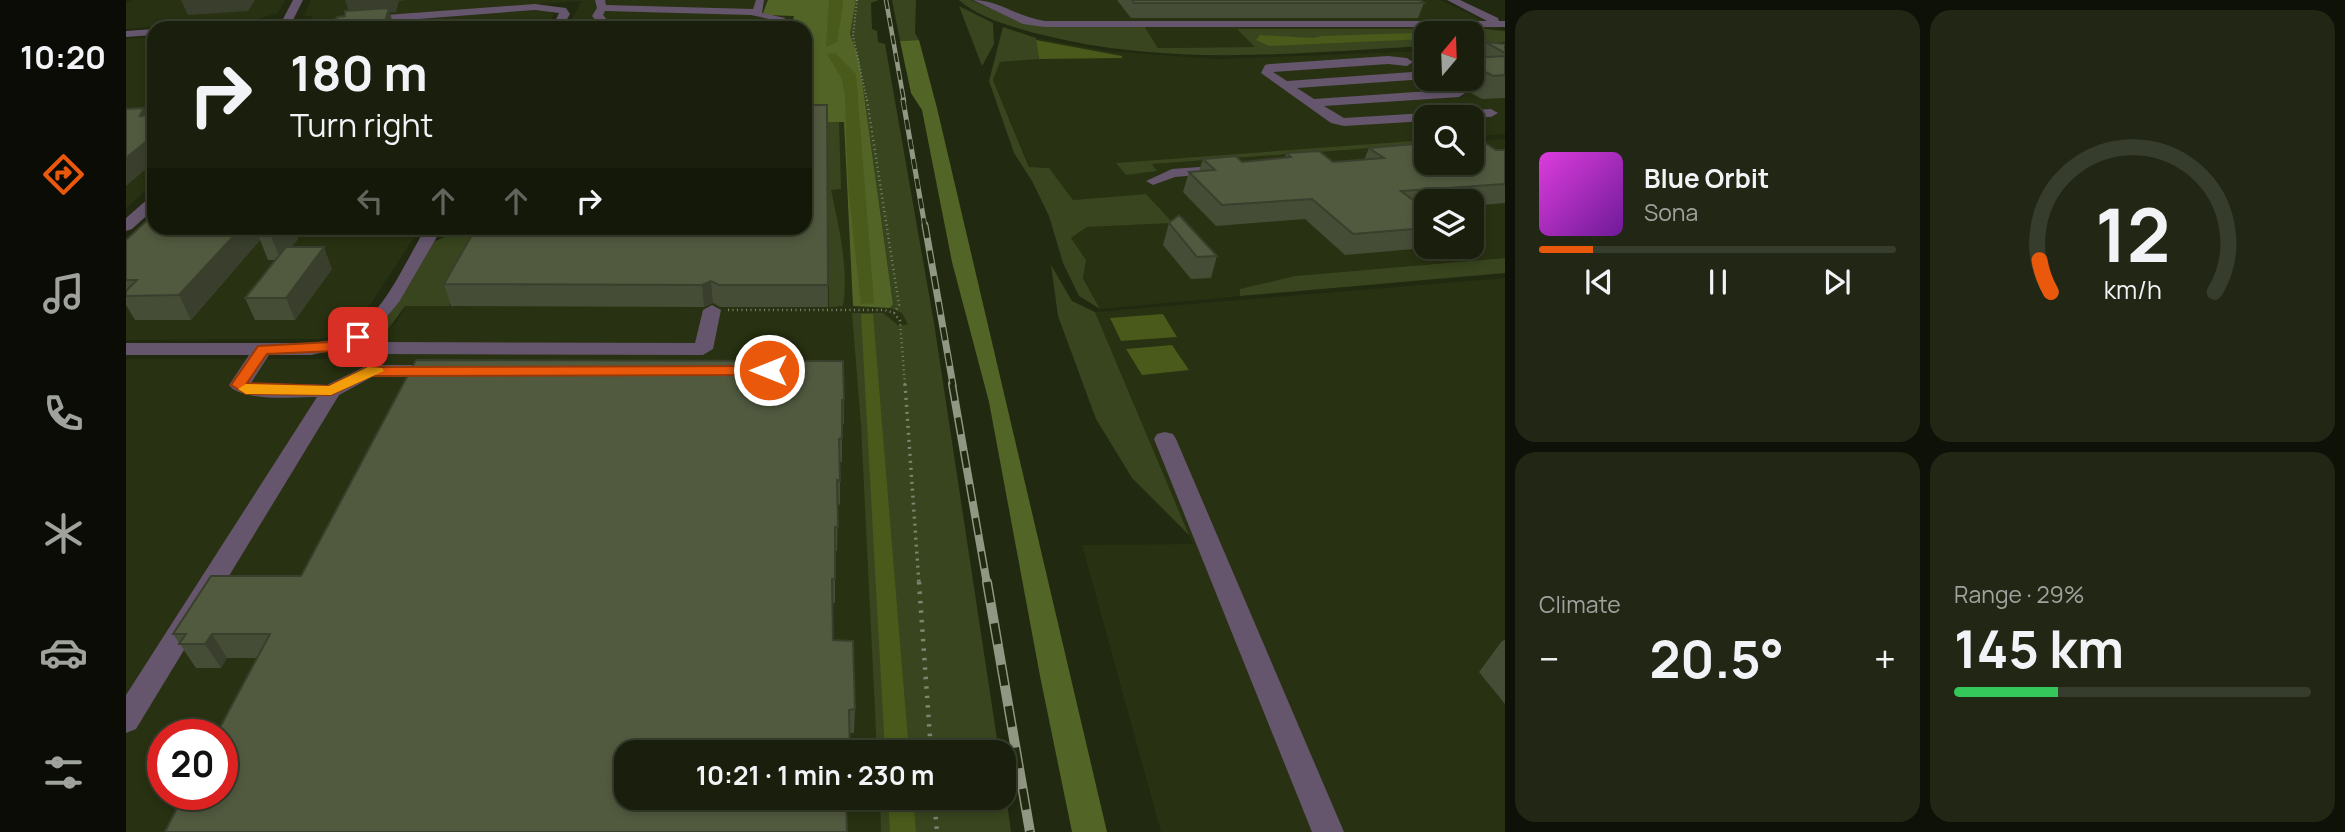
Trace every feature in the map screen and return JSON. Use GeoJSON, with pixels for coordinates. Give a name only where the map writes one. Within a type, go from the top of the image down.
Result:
{"type":"FeatureCollection","features":[{"type":"Feature","properties":{"kind":"street"},"geometry":{"type":"LineString","coordinates":[[287,21],[298,0]]}},
{"type":"Feature","properties":{"kind":"street"},"geometry":{"type":"LineString","coordinates":[[761,0],[757,15],[780,19],[779,21]]}},
{"type":"Feature","properties":{"kind":"street"},"geometry":{"type":"LineString","coordinates":[[978,0],[1027,22],[1045,24],[1504,22]]}},
{"type":"Feature","properties":{"kind":"street"},"geometry":{"type":"LineString","coordinates":[[1452,0],[1504,22]]}},
{"type":"Feature","properties":{"kind":"street"},"geometry":{"type":"LineString","coordinates":[[1475,0],[1504,22]]}},
{"type":"Feature","properties":{"kind":"street"},"geometry":{"type":"LineString","coordinates":[[428,15],[429,2]]}},
{"type":"Feature","properties":{"kind":"street"},"geometry":{"type":"LineString","coordinates":[[603,21],[597,16],[601,2],[757,12]]}},
{"type":"Feature","properties":{"kind":"street"},"geometry":{"type":"LineString","coordinates":[[348,21],[428,15],[485,5],[560,10],[574,6]]}},
{"type":"Feature","properties":{"kind":"street"},"geometry":{"type":"LineString","coordinates":[[364,20],[370,7]]}},
{"type":"Feature","properties":{"kind":"street"},"geometry":{"type":"LineString","coordinates":[[560,10],[565,14],[561,21]]}},
{"type":"Feature","properties":{"kind":"street"},"geometry":{"type":"LineString","coordinates":[[126,34],[147,32]]}},
{"type":"Feature","properties":{"kind":"street"},"geometry":{"type":"LineString","coordinates":[[1484,59],[1505,60]]}},
{"type":"Feature","properties":{"kind":"street"},"geometry":{"type":"LineString","coordinates":[[1414,64],[1388,60],[1269,68],[1267,73],[1336,120],[1345,122],[1505,112]]}},
{"type":"Feature","properties":{"kind":"street"},"geometry":{"type":"LineString","coordinates":[[1284,85],[1414,75]]}},
{"type":"Feature","properties":{"kind":"street"},"geometry":{"type":"LineString","coordinates":[[1456,91],[1491,113]]}},
{"type":"Feature","properties":{"kind":"street"},"geometry":{"type":"LineString","coordinates":[[1311,103],[1459,93]]}},
{"type":"Feature","properties":{"kind":"street"},"geometry":{"type":"LineString","coordinates":[[1153,181],[1172,173],[1239,168]]}},
{"type":"Feature","properties":{"kind":"street"},"geometry":{"type":"LineString","coordinates":[[126,226],[147,207]]}},
{"type":"Feature","properties":{"kind":"street"},"geometry":{"type":"LineString","coordinates":[[126,349],[322,348],[355,338],[375,323],[430,235]]}},
{"type":"Feature","properties":{"kind":"street"},"geometry":{"type":"LineString","coordinates":[[355,338],[374,348],[703,349],[712,310]]}},
{"type":"Feature","properties":{"kind":"street"},"geometry":{"type":"LineString","coordinates":[[263,349],[239,385],[246,389],[331,391]]}},
{"type":"Feature","properties":{"kind":"street"},"geometry":{"type":"LineString","coordinates":[[126,720],[331,391],[368,371],[451,371]]}},
{"type":"Feature","properties":{"kind":"street"},"geometry":{"type":"LineString","coordinates":[[1165,439],[1328,832]]}},
{"type":"Feature","properties":{"kind":"path"},"geometry":{"type":"LineString","coordinates":[[858,0],[853,36],[864,82],[899,305],[894,313]]}},
{"type":"Feature","properties":{"kind":"path"},"geometry":{"type":"LineString","coordinates":[[712,310],[885,310],[894,313],[900,321],[930,740]]}},
{"type":"Feature","properties":{"kind":"path"},"geometry":{"type":"LineString","coordinates":[[935,810],[937,832]]}},
{"type":"Feature","properties":{"kind":"shaded area"},"geometry":{"type":"Polygon","coordinates":[[[132,0],[285,0],[278,13],[258,19],[147,21],[147,27],[126,29],[126,3],[132,0]]]}},
{"type":"Feature","properties":{"kind":"shaded area"},"geometry":{"type":"Polygon","coordinates":[[[311,0],[861,0],[970,740],[614,740],[614,810],[980,810],[983,832],[126,832],[126,359],[326,359],[355,350],[396,323],[444,235],[812,235],[812,21],[571,21],[582,1],[310,21],[312,16],[304,16],[311,0]]]}},
{"type":"Feature","properties":{"kind":"shaded area"},"geometry":{"type":"Polygon","coordinates":[[[768,0],[856,0],[850,34],[859,59],[893,304],[890,308],[853,306],[844,122],[812,122],[812,21],[793,21],[794,16],[763,13],[768,0]]]}},
{"type":"Feature","properties":{"kind":"shaded area"},"geometry":{"type":"Polygon","coordinates":[[[829,0],[843,0],[843,5],[837,42],[826,47],[829,0]]]}},
{"type":"Feature","properties":{"kind":"shaded area"},"geometry":{"type":"Polygon","coordinates":[[[856,0],[879,0],[871,3],[872,29],[877,31],[878,42],[885,44],[934,323],[997,740],[876,740],[861,425],[852,313],[883,313],[899,326],[908,324],[902,313],[890,308],[893,303],[859,59],[850,34],[856,0]]]}},
{"type":"Feature","properties":{"kind":"shaded area"},"geometry":{"type":"Polygon","coordinates":[[[892,0],[916,0],[915,33],[919,40],[900,41],[892,0]]]}},
{"type":"Feature","properties":{"kind":"shaded area"},"geometry":{"type":"Polygon","coordinates":[[[959,0],[971,0],[1024,23],[1144,26],[1158,48],[1255,47],[1237,29],[1414,29],[1414,47],[1234,55],[1138,51],[1043,35],[988,18],[959,0]]]}},
{"type":"Feature","properties":{"kind":"shaded area"},"geometry":{"type":"Polygon","coordinates":[[[971,0],[1440,0],[1501,29],[1484,28],[1484,21],[1414,21],[1414,29],[1238,29],[1255,47],[1158,48],[1144,26],[1024,23],[971,0]]]}},
{"type":"Feature","properties":{"kind":"shaded area"},"geometry":{"type":"Polygon","coordinates":[[[959,6],[993,23],[994,44],[982,66],[959,6]]]}},
{"type":"Feature","properties":{"kind":"shaded area"},"geometry":{"type":"Polygon","coordinates":[[[536,10],[554,15],[550,21],[397,21],[536,10]]]}},
{"type":"Feature","properties":{"kind":"shaded area"},"geometry":{"type":"Polygon","coordinates":[[[1003,27],[1036,38],[1039,59],[1000,62],[993,80],[1029,167],[1049,168],[1073,200],[1146,194],[1173,223],[1087,227],[1071,238],[1086,260],[1083,278],[1100,309],[1079,296],[1063,263],[1049,216],[1032,181],[1014,153],[989,81],[1003,27]]]}},
{"type":"Feature","properties":{"kind":"shaded area"},"geometry":{"type":"Polygon","coordinates":[[[1484,29],[1505,31],[1505,42],[1484,43],[1484,29]]]}},
{"type":"Feature","properties":{"kind":"shaded area"},"geometry":{"type":"Polygon","coordinates":[[[1414,33],[1414,40],[1269,46],[1256,40],[1260,35],[1314,38],[1414,33]]]}},
{"type":"Feature","properties":{"kind":"shaded area"},"geometry":{"type":"Polygon","coordinates":[[[147,38],[147,189],[126,208],[126,39],[147,38]]]}},
{"type":"Feature","properties":{"kind":"shaded area"},"geometry":{"type":"Polygon","coordinates":[[[1036,38],[1107,51],[1217,59],[1414,51],[1414,91],[1484,91],[1484,47],[1505,46],[1505,134],[1484,136],[1484,105],[1414,105],[1414,141],[1116,164],[1156,170],[1151,164],[1414,145],[1414,175],[1484,175],[1484,140],[1505,139],[1505,258],[1295,276],[1241,296],[1100,309],[1083,277],[1086,260],[1071,238],[1087,227],[1172,223],[1146,194],[1073,200],[1049,168],[1030,167],[993,80],[1000,62],[1039,59],[1036,38]]]}},
{"type":"Feature","properties":{"kind":"shaded area"},"geometry":{"type":"Polygon","coordinates":[[[919,40],[1107,832],[1072,832],[989,402],[952,262],[922,110],[911,93],[900,41],[919,40]]]}},
{"type":"Feature","properties":{"kind":"shaded area"},"geometry":{"type":"Polygon","coordinates":[[[1036,40],[1122,56],[1122,58],[1039,59],[1036,40]]]}},
{"type":"Feature","properties":{"kind":"shaded area"},"geometry":{"type":"Polygon","coordinates":[[[835,53],[856,74],[874,303],[861,304],[848,186],[845,96],[842,79],[827,54],[835,53]]]}},
{"type":"Feature","properties":{"kind":"shaded area"},"geometry":{"type":"Polygon","coordinates":[[[827,122],[839,122],[841,189],[831,190],[845,277],[843,306],[829,307],[827,122]]]}},
{"type":"Feature","properties":{"kind":"shaded area"},"geometry":{"type":"Polygon","coordinates":[[[1414,141],[1414,145],[1152,164],[1157,171],[1126,175],[1116,163],[1414,141]]]}},
{"type":"Feature","properties":{"kind":"shaded area"},"geometry":{"type":"Polygon","coordinates":[[[147,233],[147,235],[415,235],[372,302],[352,327],[320,339],[126,340],[126,247],[147,233]]]}},
{"type":"Feature","properties":{"kind":"shaded area"},"geometry":{"type":"Polygon","coordinates":[[[445,237],[486,237],[449,306],[405,306],[387,331],[382,329],[433,242],[445,237]]]}},
{"type":"Feature","properties":{"kind":"shaded area"},"geometry":{"type":"Polygon","coordinates":[[[1505,258],[1505,273],[1240,296],[1240,289],[1295,276],[1505,258]]]}},
{"type":"Feature","properties":{"kind":"shaded area"},"geometry":{"type":"Polygon","coordinates":[[[1051,265],[1072,301],[1095,312],[1189,535],[1132,478],[1096,419],[1058,316],[1051,265]]]}},
{"type":"Feature","properties":{"kind":"shaded area"},"geometry":{"type":"Polygon","coordinates":[[[1505,278],[1505,832],[1161,832],[1082,545],[1193,544],[1095,312],[1505,278]]]}},
{"type":"Feature","properties":{"kind":"shaded area"},"geometry":{"type":"Polygon","coordinates":[[[861,314],[873,314],[908,740],[884,740],[861,314]]]}},
{"type":"Feature","properties":{"kind":"shaded area"},"geometry":{"type":"Polygon","coordinates":[[[1163,314],[1177,337],[1121,341],[1110,318],[1163,314]]]}},
{"type":"Feature","properties":{"kind":"shaded area"},"geometry":{"type":"Polygon","coordinates":[[[1172,345],[1189,370],[1142,375],[1126,349],[1172,345]]]}},
{"type":"Feature","properties":{"kind":"shaded area"},"geometry":{"type":"Polygon","coordinates":[[[880,810],[1008,810],[1011,832],[881,832],[880,810]]]}},
{"type":"Feature","properties":{"kind":"shaded area"},"geometry":{"type":"Polygon","coordinates":[[[889,810],[914,810],[916,832],[890,832],[889,810]]]}},
{"type":"Feature","properties":{"kind":"building"},"geometry":{"type":"Polygon","coordinates":[[[1132,0],[1420,0],[1424,3],[1134,3],[1132,0]]]}},
{"type":"Feature","properties":{"kind":"building"},"geometry":{"type":"Polygon","coordinates":[[[389,8],[385,21],[336,21],[337,17],[345,16],[345,11],[389,8]]]}},
{"type":"Feature","properties":{"kind":"building"},"geometry":{"type":"Polygon","coordinates":[[[1485,42],[1505,44],[1505,53],[1485,42]]]}},
{"type":"Feature","properties":{"kind":"building"},"geometry":{"type":"Polygon","coordinates":[[[1505,56],[1505,75],[1493,76],[1484,71],[1484,57],[1505,56]]]}},
{"type":"Feature","properties":{"kind":"building"},"geometry":{"type":"Polygon","coordinates":[[[812,105],[827,105],[828,285],[719,285],[711,281],[702,285],[444,284],[472,235],[812,235],[812,105]]]}},
{"type":"Feature","properties":{"kind":"building"},"geometry":{"type":"Polygon","coordinates":[[[144,108],[140,116],[147,115],[147,141],[126,158],[126,109],[144,108]]]}},
{"type":"Feature","properties":{"kind":"building"},"geometry":{"type":"Polygon","coordinates":[[[1484,142],[1496,150],[1505,150],[1505,184],[1401,191],[1414,201],[1414,229],[1353,234],[1312,199],[1222,205],[1189,172],[1215,170],[1203,159],[1236,156],[1242,162],[1291,157],[1287,153],[1319,151],[1333,162],[1384,158],[1369,148],[1414,144],[1414,175],[1484,175],[1484,142]]]}},
{"type":"Feature","properties":{"kind":"building"},"geometry":{"type":"Polygon","coordinates":[[[1179,215],[1217,256],[1197,257],[1169,223],[1179,215]]]}},
{"type":"Feature","properties":{"kind":"building"},"geometry":{"type":"Polygon","coordinates":[[[147,220],[147,235],[235,235],[179,295],[126,296],[126,291],[137,280],[126,280],[126,240],[147,220]]]}},
{"type":"Feature","properties":{"kind":"building"},"geometry":{"type":"Polygon","coordinates":[[[286,247],[324,247],[286,298],[245,298],[286,247]]]}},
{"type":"Feature","properties":{"kind":"building"},"geometry":{"type":"Polygon","coordinates":[[[416,360],[843,361],[840,481],[837,480],[838,527],[835,527],[835,579],[832,579],[833,640],[853,641],[855,709],[849,710],[850,740],[614,740],[614,810],[846,810],[847,832],[165,832],[176,810],[238,810],[238,719],[225,719],[270,634],[212,634],[205,644],[179,644],[186,634],[173,634],[211,576],[301,576],[416,360]]]}},
{"type":"Feature","properties":{"kind":"railway"},"geometry":{"type":"LineString","coordinates":[[886,0],[904,101]]}},
{"type":"Feature","properties":{"kind":"railway"},"geometry":{"type":"LineString","coordinates":[[903,100],[925,227]]}},
{"type":"Feature","properties":{"kind":"railway"},"geometry":{"type":"LineString","coordinates":[[925,225],[953,385]]}},
{"type":"Feature","properties":{"kind":"railway"},"geometry":{"type":"LineString","coordinates":[[952,384],[987,584]]}},
{"type":"Feature","properties":{"kind":"railway"},"geometry":{"type":"LineString","coordinates":[[987,582],[1030,832]]}},
{"type":"Feature","properties":{"kind":"slow traffic"},"geometry":{"type":"LineString","coordinates":[[246,389],[331,391],[368,371],[376,371]]}},
{"type":"Feature","properties":{"kind":"route"},"geometry":{"type":"LineString","coordinates":[[358,337],[334,346],[311,349],[263,349],[239,385],[246,389],[331,391],[368,371],[769,370]]}}]}
